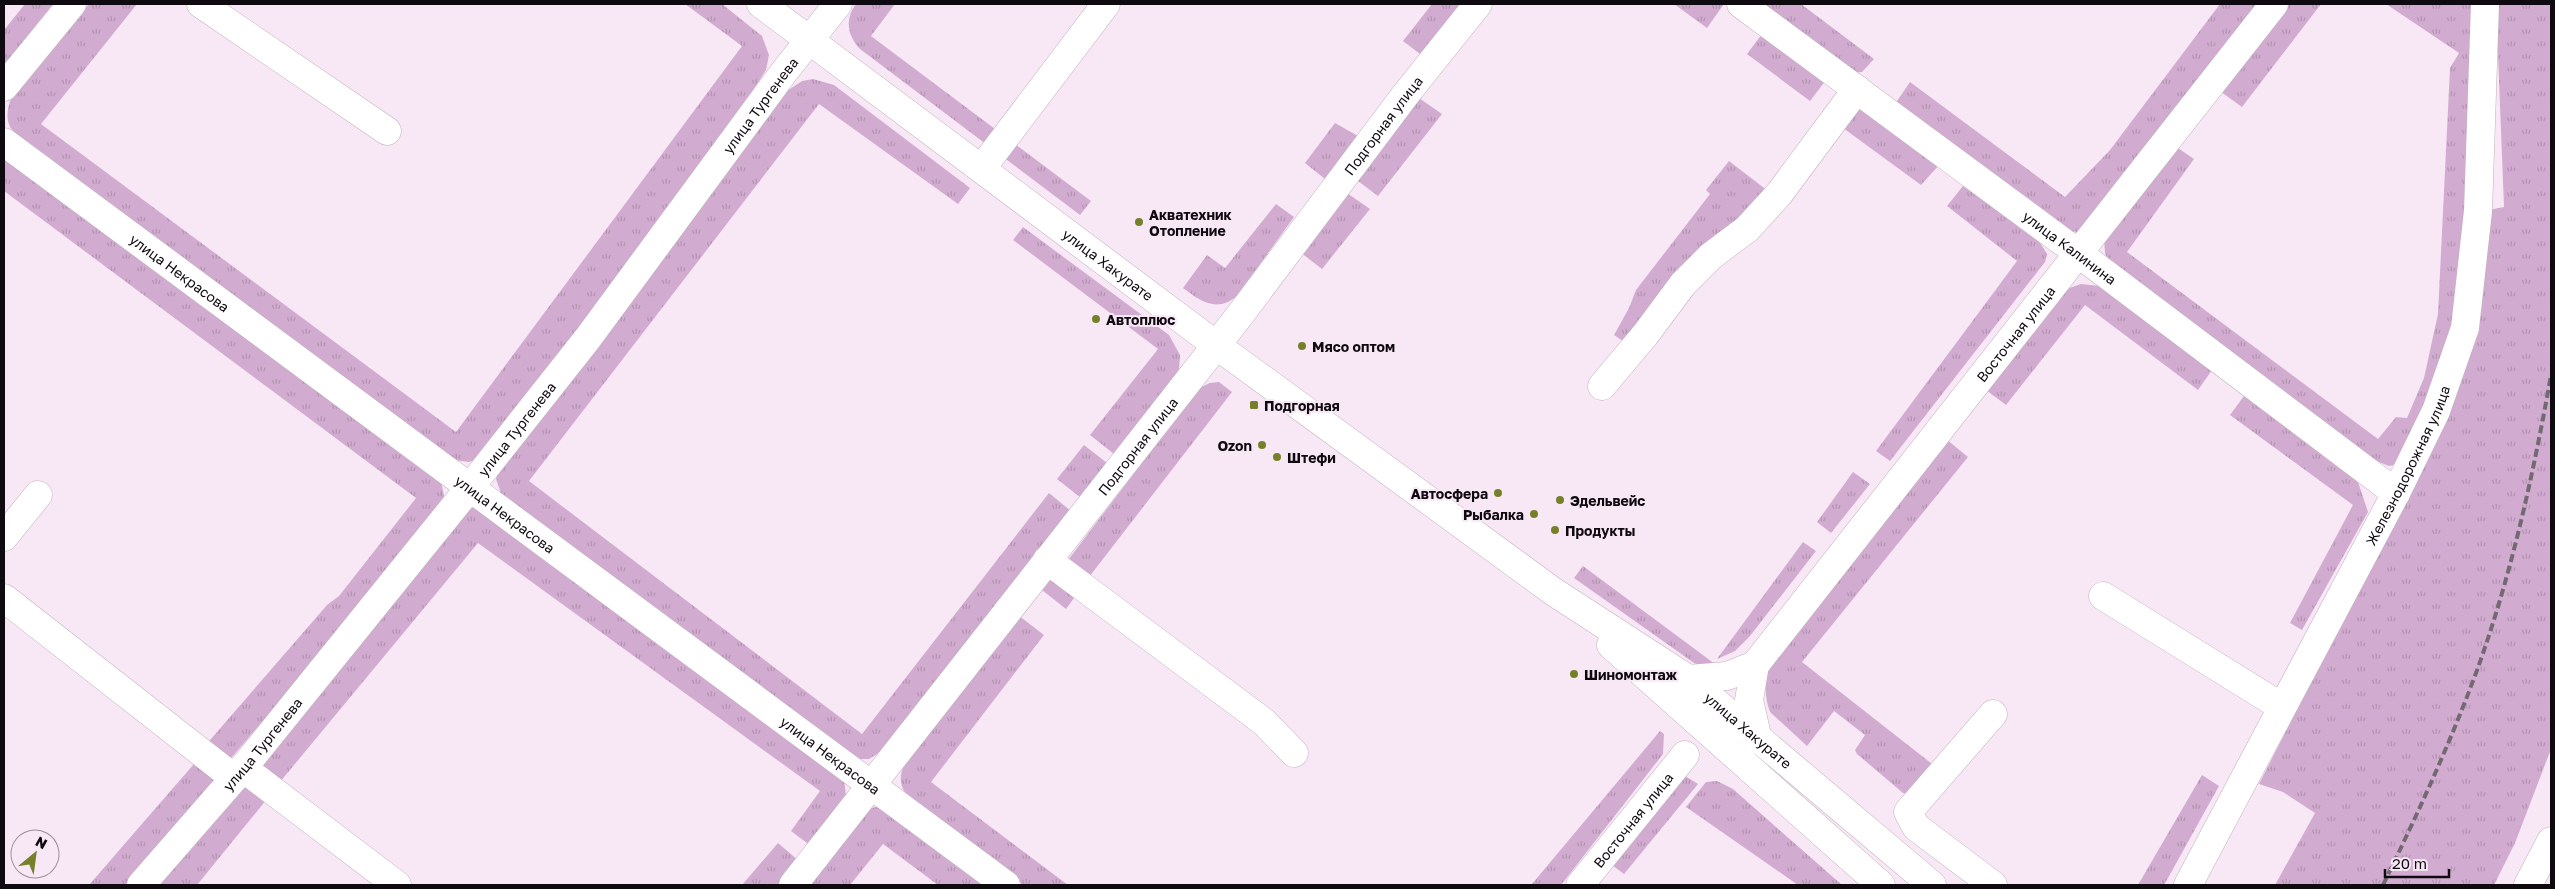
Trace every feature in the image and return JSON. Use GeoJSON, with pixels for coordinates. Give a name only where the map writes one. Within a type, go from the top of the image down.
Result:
{"type":"FeatureCollection","features":[{"type":"Feature","properties":{"kind":"street"},"geometry":{"type":"LineString","coordinates":[[4,86],[72,4]]}},
{"type":"Feature","properties":{"kind":"street"},"geometry":{"type":"LineString","coordinates":[[201,4],[387,131]]}},
{"type":"Feature","properties":{"kind":"street","name":"улица Хакурате"},"geometry":{"type":"LineString","coordinates":[[761,4],[1216,345],[1554,592],[1681,689],[1881,885]]}},
{"type":"Feature","properties":{"kind":"street","name":"улица Тургенева"},"geometry":{"type":"LineString","coordinates":[[141,885],[238,773],[471,486],[588,338],[838,4]]}},
{"type":"Feature","properties":{"kind":"street"},"geometry":{"type":"LineString","coordinates":[[982,168],[1106,4]]}},
{"type":"Feature","properties":{"kind":"street","name":"Подгорная улица"},"geometry":{"type":"LineString","coordinates":[[793,885],[1216,345],[1406,94],[1478,4]]}},
{"type":"Feature","properties":{"kind":"street","name":"улица Калинина"},"geometry":{"type":"LineString","coordinates":[[1741,4],[2078,252],[2396,493]]}},
{"type":"Feature","properties":{"kind":"street","name":"Восточная улица"},"geometry":{"type":"LineString","coordinates":[[1755,664],[2274,4]]}},
{"type":"Feature","properties":{"kind":"street","name":"Железнодорожная улица"},"geometry":{"type":"LineString","coordinates":[[2188,885],[2396,493],[2436,411],[2465,328],[2478,212],[2485,4]]}},
{"type":"Feature","properties":{"kind":"street"},"geometry":{"type":"LineString","coordinates":[[1602,386],[1645,335],[1683,284],[1711,256],[1747,229],[1779,194],[1857,88]]}},
{"type":"Feature","properties":{"kind":"street","name":"улица Некрасова"},"geometry":{"type":"LineString","coordinates":[[4,142],[471,486],[1006,885]]}},
{"type":"Feature","properties":{"kind":"street"},"geometry":{"type":"LineString","coordinates":[[4,537],[38,495]]}},
{"type":"Feature","properties":{"kind":"street"},"geometry":{"type":"LineString","coordinates":[[1047,560],[1264,722],[1294,753]]}},
{"type":"Feature","properties":{"kind":"street"},"geometry":{"type":"LineString","coordinates":[[2103,596],[2282,707]]}},
{"type":"Feature","properties":{"kind":"street"},"geometry":{"type":"LineString","coordinates":[[4,598],[238,773],[397,885]]}},
{"type":"Feature","properties":{"kind":"street"},"geometry":{"type":"LineString","coordinates":[[1755,664],[1749,700],[1745,752],[1723,748],[1708,748],[1685,755],[1688,721],[1681,689],[1727,676],[1755,664]]}},
{"type":"Feature","properties":{"kind":"street"},"geometry":{"type":"LineString","coordinates":[[1992,714],[1908,812],[1916,827],[1993,885]]}},
{"type":"Feature","properties":{"kind":"street","name":"улица Хакурате"},"geometry":{"type":"LineString","coordinates":[[1745,752],[1932,885]]}},
{"type":"Feature","properties":{"kind":"street","name":"Восточная улица"},"geometry":{"type":"LineString","coordinates":[[1580,885],[1685,755]]}},
{"type":"Feature","properties":{"kind":"street"},"geometry":{"type":"LineString","coordinates":[[2528,885],[2551,841]]}},
{"type":"Feature","properties":{"kind":"green space"},"geometry":{"type":"Polygon","coordinates":[[[25,4],[53,4],[4,65],[4,30],[25,4]]]}},
{"type":"Feature","properties":{"kind":"green space"},"geometry":{"type":"Polygon","coordinates":[[[89,4],[137,4],[41,124],[456,432],[742,46],[685,4],[722,4],[762,36],[769,55],[766,70],[752,92],[651,231],[478,459],[469,462],[453,460],[28,146],[13,131],[7,116],[10,101],[89,4]]]}},
{"type":"Feature","properties":{"kind":"green space"},"geometry":{"type":"Polygon","coordinates":[[[856,4],[895,4],[871,36],[1091,201],[1080,215],[860,49],[853,39],[849,28],[850,16],[856,4]]]}},
{"type":"Feature","properties":{"kind":"green space"},"geometry":{"type":"Polygon","coordinates":[[[1432,4],[1466,4],[1424,57],[1403,41],[1432,4]]]}},
{"type":"Feature","properties":{"kind":"green space"},"geometry":{"type":"Polygon","coordinates":[[[1674,4],[1724,4],[1707,28],[1674,4]]]}},
{"type":"Feature","properties":{"kind":"green space"},"geometry":{"type":"Polygon","coordinates":[[[1753,4],[1801,4],[1874,59],[1862,72],[1850,73],[1753,4]]]}},
{"type":"Feature","properties":{"kind":"green space"},"geometry":{"type":"Polygon","coordinates":[[[2220,4],[2263,4],[2079,232],[2065,231],[1895,104],[1910,82],[2065,197],[2110,150],[2220,4]]]}},
{"type":"Feature","properties":{"kind":"green space"},"geometry":{"type":"Polygon","coordinates":[[[2287,4],[2321,4],[2242,107],[2217,89],[2287,4]]]}},
{"type":"Feature","properties":{"kind":"green space"},"geometry":{"type":"Polygon","coordinates":[[[2386,4],[2479,4],[2461,321],[2398,464],[2389,466],[2376,461],[2109,262],[2105,253],[2104,239],[2175,146],[2194,159],[2127,252],[2378,439],[2396,417],[2407,418],[2424,378],[2438,314],[2450,68],[2459,53],[2386,4]]]}},
{"type":"Feature","properties":{"kind":"green space"},"geometry":{"type":"Polygon","coordinates":[[[2496,4],[2551,4],[2551,749],[2515,843],[2494,885],[2275,885],[2315,813],[2283,792],[2259,784],[2427,455],[2489,210],[2504,207],[2496,4]]]}},
{"type":"Feature","properties":{"kind":"green space"},"geometry":{"type":"Polygon","coordinates":[[[1762,34],[1826,80],[1810,101],[1747,54],[1762,34]]]}},
{"type":"Feature","properties":{"kind":"green space"},"geometry":{"type":"Polygon","coordinates":[[[813,79],[834,85],[970,188],[958,204],[819,104],[529,481],[862,734],[1049,493],[1071,511],[886,748],[869,759],[858,759],[502,496],[496,479],[498,471],[784,93],[802,81],[813,79]]]}},
{"type":"Feature","properties":{"kind":"green space"},"geometry":{"type":"Polygon","coordinates":[[[1416,96],[1442,114],[1378,196],[1354,178],[1416,96]]]}},
{"type":"Feature","properties":{"kind":"green space"},"geometry":{"type":"Polygon","coordinates":[[[1857,102],[1939,165],[1921,185],[1839,125],[1857,102]]]}},
{"type":"Feature","properties":{"kind":"green space"},"geometry":{"type":"Polygon","coordinates":[[[1335,123],[1358,136],[1325,179],[1305,163],[1335,123]]]}},
{"type":"Feature","properties":{"kind":"green space"},"geometry":{"type":"Polygon","coordinates":[[[4,152],[441,481],[444,496],[442,504],[357,610],[232,757],[221,757],[204,747],[327,605],[339,596],[416,498],[4,191],[4,152]]]}},
{"type":"Feature","properties":{"kind":"green space"},"geometry":{"type":"Polygon","coordinates":[[[1729,161],[1768,191],[1623,341],[1614,335],[1629,308],[1636,290],[1710,194],[1706,190],[1729,161]]]}},
{"type":"Feature","properties":{"kind":"green space"},"geometry":{"type":"Polygon","coordinates":[[[1963,186],[1972,188],[2036,236],[2047,254],[2045,262],[1890,461],[1876,451],[2017,261],[1947,206],[1963,186]]]}},
{"type":"Feature","properties":{"kind":"green space"},"geometry":{"type":"Polygon","coordinates":[[[1344,191],[1370,209],[1322,269],[1300,252],[1344,191]]]}},
{"type":"Feature","properties":{"kind":"green space"},"geometry":{"type":"Polygon","coordinates":[[[1276,204],[1294,217],[1237,296],[1223,304],[1209,303],[1202,301],[1183,288],[1207,255],[1225,268],[1276,204]]]}},
{"type":"Feature","properties":{"kind":"green space"},"geometry":{"type":"Polygon","coordinates":[[[1023,227],[1169,335],[1180,355],[1179,370],[1114,454],[1090,435],[1158,349],[1013,240],[1023,227]]]}},
{"type":"Feature","properties":{"kind":"green space"},"geometry":{"type":"Polygon","coordinates":[[[2081,284],[2100,286],[2212,370],[2198,390],[2085,305],[2006,405],[1986,390],[2061,291],[2081,284]]]}},
{"type":"Feature","properties":{"kind":"green space"},"geometry":{"type":"Polygon","coordinates":[[[1219,382],[1232,392],[1086,581],[1065,564],[1199,388],[1210,383],[1219,382]]]}},
{"type":"Feature","properties":{"kind":"green space"},"geometry":{"type":"Polygon","coordinates":[[[2244,396],[2358,482],[2368,512],[2302,630],[2290,623],[2353,505],[2230,415],[2244,396]]]}},
{"type":"Feature","properties":{"kind":"green space"},"geometry":{"type":"Polygon","coordinates":[[[1946,439],[1968,457],[1802,662],[1936,767],[1911,795],[1903,793],[1857,754],[1855,750],[1865,735],[1834,711],[1807,746],[1770,712],[1766,695],[1766,683],[1769,666],[1946,439]]]}},
{"type":"Feature","properties":{"kind":"green space"},"geometry":{"type":"Polygon","coordinates":[[[1084,445],[1107,463],[1081,498],[1057,479],[1084,445]]]}},
{"type":"Feature","properties":{"kind":"green space"},"geometry":{"type":"Polygon","coordinates":[[[1853,472],[1870,484],[1831,533],[1817,522],[1853,472]]]}},
{"type":"Feature","properties":{"kind":"green space"},"geometry":{"type":"Polygon","coordinates":[[[472,508],[479,509],[844,779],[846,796],[811,846],[791,831],[820,791],[478,543],[275,788],[257,763],[464,514],[472,508]]]}},
{"type":"Feature","properties":{"kind":"green space"},"geometry":{"type":"Polygon","coordinates":[[[1803,542],[1816,551],[1750,636],[1735,651],[1717,659],[1803,542]]]}},
{"type":"Feature","properties":{"kind":"green space"},"geometry":{"type":"Polygon","coordinates":[[[1583,566],[1719,667],[1707,669],[1694,663],[1574,578],[1583,566]]]}},
{"type":"Feature","properties":{"kind":"green space"},"geometry":{"type":"Polygon","coordinates":[[[1056,571],[1079,591],[1066,609],[1042,590],[1056,571]]]}},
{"type":"Feature","properties":{"kind":"green space"},"geometry":{"type":"Polygon","coordinates":[[[1018,615],[1044,635],[931,782],[1068,885],[1023,885],[914,803],[906,795],[901,781],[904,765],[1018,615]]]}},
{"type":"Feature","properties":{"kind":"green space"},"geometry":{"type":"Polygon","coordinates":[[[1660,731],[1664,734],[1663,754],[1561,885],[1532,884],[1660,731]]]}},
{"type":"Feature","properties":{"kind":"green space"},"geometry":{"type":"Polygon","coordinates":[[[200,757],[217,775],[213,782],[125,885],[89,885],[200,757]]]}},
{"type":"Feature","properties":{"kind":"green space"},"geometry":{"type":"Polygon","coordinates":[[[1682,774],[1698,784],[1624,874],[1612,865],[1682,774]]]}},
{"type":"Feature","properties":{"kind":"green space"},"geometry":{"type":"Polygon","coordinates":[[[2202,775],[2219,786],[2164,885],[2138,885],[2202,775]]]}},
{"type":"Feature","properties":{"kind":"green space"},"geometry":{"type":"Polygon","coordinates":[[[1717,781],[1733,789],[1842,885],[1798,885],[1686,807],[1706,782],[1717,781]]]}},
{"type":"Feature","properties":{"kind":"green space"},"geometry":{"type":"Polygon","coordinates":[[[244,783],[267,799],[197,885],[154,885],[244,783]]]}},
{"type":"Feature","properties":{"kind":"green space"},"geometry":{"type":"Polygon","coordinates":[[[875,807],[890,809],[992,885],[938,885],[883,844],[850,885],[803,885],[863,811],[875,807]]]}},
{"type":"Feature","properties":{"kind":"green space"},"geometry":{"type":"Polygon","coordinates":[[[778,843],[799,861],[780,885],[742,885],[778,843]]]}},
{"type":"Feature","properties":{"kind":"railway"},"geometry":{"type":"LineString","coordinates":[[2383,885],[2444,754],[2489,637],[2520,526],[2537,451],[2551,375]]}},
{"type":"Feature","properties":{"kind":"place","name":"Акватехник Отопление"},"geometry":{"type":"Point","coordinates":[1139,222]}},
{"type":"Feature","properties":{"kind":"place","name":"Автоплюс"},"geometry":{"type":"Point","coordinates":[1096,319]}},
{"type":"Feature","properties":{"kind":"place","name":"Мясо оптом"},"geometry":{"type":"Point","coordinates":[1302,346]}},
{"type":"Feature","properties":{"kind":"place","name":"Подгорная"},"geometry":{"type":"Point","coordinates":[1254,405]}},
{"type":"Feature","properties":{"kind":"place","name":"Ozon"},"geometry":{"type":"Point","coordinates":[1262,445]}},
{"type":"Feature","properties":{"kind":"place","name":"Штефи"},"geometry":{"type":"Point","coordinates":[1277,457]}},
{"type":"Feature","properties":{"kind":"place","name":"Автосфера"},"geometry":{"type":"Point","coordinates":[1498,493]}},
{"type":"Feature","properties":{"kind":"place","name":"Эдельвейс"},"geometry":{"type":"Point","coordinates":[1560,500]}},
{"type":"Feature","properties":{"kind":"place","name":"Рыбалка"},"geometry":{"type":"Point","coordinates":[1534,514]}},
{"type":"Feature","properties":{"kind":"place","name":"Продукты"},"geometry":{"type":"Point","coordinates":[1555,530]}},
{"type":"Feature","properties":{"kind":"place","name":"Шиномонтаж"},"geometry":{"type":"Point","coordinates":[1574,674]}}]}
